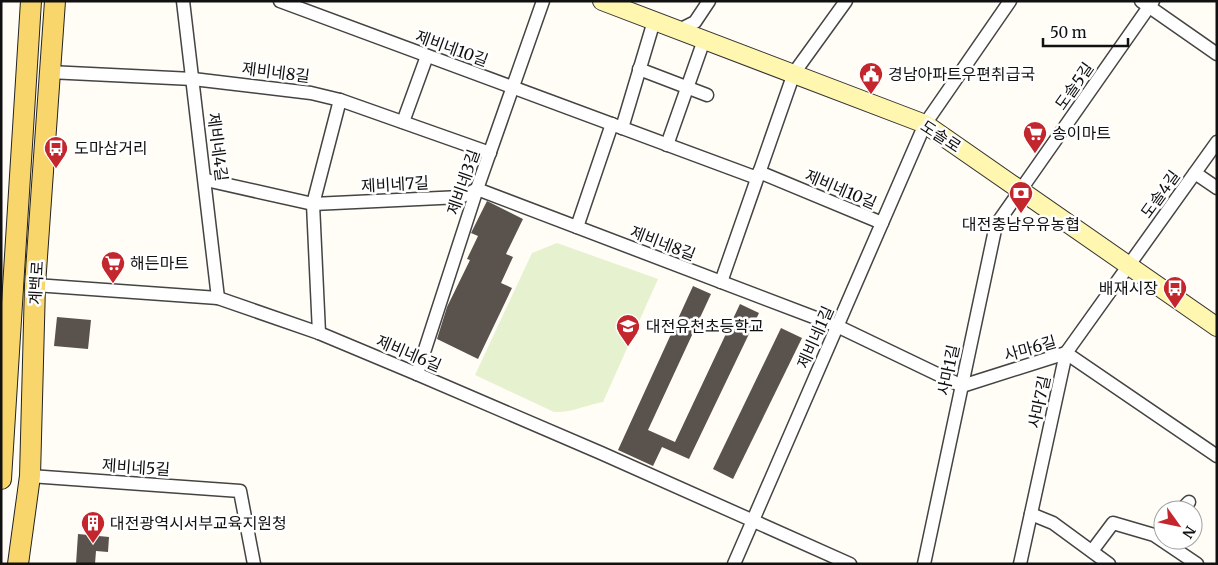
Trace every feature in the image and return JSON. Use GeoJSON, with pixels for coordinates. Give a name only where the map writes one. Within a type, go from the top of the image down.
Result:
{"type":"FeatureCollection","features":[{"type":"Feature","properties":{"kind":"main road","name":"계백로"},"geometry":{"type":"LineString","coordinates":[[1,479],[4,397],[31,1]]}},
{"type":"Feature","properties":{"kind":"main road","name":"계백로"},"geometry":{"type":"LineString","coordinates":[[18,564],[30,476],[35,285],[55,1]]}},
{"type":"Feature","properties":{"kind":"street","name":"제비네4길"},"geometry":{"type":"LineString","coordinates":[[182,1],[206,180],[218,298]]}},
{"type":"Feature","properties":{"kind":"street","name":"제비네10길"},"geometry":{"type":"LineString","coordinates":[[280,1],[667,145],[758,175],[882,223]]}},
{"type":"Feature","properties":{"kind":"street","name":"제비네3길"},"geometry":{"type":"LineString","coordinates":[[416,374],[477,189],[543,1]]}},
{"type":"Feature","properties":{"kind":"street","name":"도솔로"},"geometry":{"type":"LineString","coordinates":[[602,1],[925,124],[1217,327]]}},
{"type":"Feature","properties":{"kind":"street"},"geometry":{"type":"LineString","coordinates":[[679,30],[694,22],[709,1]]}},
{"type":"Feature","properties":{"kind":"street"},"geometry":{"type":"LineString","coordinates":[[721,282],[794,73],[846,1]]}},
{"type":"Feature","properties":{"kind":"street","name":"제비네1길"},"geometry":{"type":"LineString","coordinates":[[734,564],[925,124],[1010,1]]}},
{"type":"Feature","properties":{"kind":"street"},"geometry":{"type":"LineString","coordinates":[[1148,3],[1217,54]]}},
{"type":"Feature","properties":{"kind":"street","name":"도솔5길"},"geometry":{"type":"LineString","coordinates":[[1020,190],[1148,3]]}},
{"type":"Feature","properties":{"kind":"street"},"geometry":{"type":"LineString","coordinates":[[577,227],[639,69],[654,21]]}},
{"type":"Feature","properties":{"kind":"street"},"geometry":{"type":"LineString","coordinates":[[667,145],[704,40]]}},
{"type":"Feature","properties":{"kind":"street"},"geometry":{"type":"LineString","coordinates":[[403,122],[427,56]]}},
{"type":"Feature","properties":{"kind":"street"},"geometry":{"type":"LineString","coordinates":[[639,69],[706,95]]}},
{"type":"Feature","properties":{"kind":"street","name":"제비네8길"},"geometry":{"type":"LineString","coordinates":[[49,72],[193,79],[311,93],[340,100],[490,153]]}},
{"type":"Feature","properties":{"kind":"street"},"geometry":{"type":"LineString","coordinates":[[319,333],[313,204],[340,100]]}},
{"type":"Feature","properties":{"kind":"street","name":"도솔4길"},"geometry":{"type":"LineString","coordinates":[[1128,265],[1217,142]]}},
{"type":"Feature","properties":{"kind":"street"},"geometry":{"type":"LineString","coordinates":[[1195,173],[1217,188]]}},
{"type":"Feature","properties":{"kind":"street","name":"제비네7길"},"geometry":{"type":"LineString","coordinates":[[206,180],[313,204],[462,197],[477,189]]}},
{"type":"Feature","properties":{"kind":"street","name":"제비네8길"},"geometry":{"type":"LineString","coordinates":[[477,189],[837,326]]}},
{"type":"Feature","properties":{"kind":"street","name":"사마1길"},"geometry":{"type":"LineString","coordinates":[[924,564],[996,225],[1020,190]]}},
{"type":"Feature","properties":{"kind":"street","name":"사마7길"},"geometry":{"type":"LineString","coordinates":[[1020,564],[1066,353],[1128,265]]}},
{"type":"Feature","properties":{"kind":"street","name":"제비네6길"},"geometry":{"type":"LineString","coordinates":[[35,285],[218,298],[319,333],[601,453],[845,563]]}},
{"type":"Feature","properties":{"kind":"street"},"geometry":{"type":"LineString","coordinates":[[837,326],[962,386]]}},
{"type":"Feature","properties":{"kind":"street","name":"사마6길"},"geometry":{"type":"LineString","coordinates":[[962,386],[1066,353],[1217,456]]}},
{"type":"Feature","properties":{"kind":"street","name":"제비네5길"},"geometry":{"type":"LineString","coordinates":[[30,476],[240,491],[254,564]]}},
{"type":"Feature","properties":{"kind":"street"},"geometry":{"type":"LineString","coordinates":[[1031,514],[1053,524],[1109,564]]}},
{"type":"Feature","properties":{"kind":"street"},"geometry":{"type":"LineString","coordinates":[[1092,551],[1113,523],[1153,530]]}},
{"type":"Feature","properties":{"kind":"street"},"geometry":{"type":"LineString","coordinates":[[1181,550],[1197,564]]}},
{"type":"Feature","properties":{"kind":"green space"},"geometry":{"type":"Polygon","coordinates":[[[557,243],[658,279],[603,402],[572,410],[554,412],[475,375],[532,253],[557,243]]]}},
{"type":"Feature","properties":{"kind":"building"},"geometry":{"type":"Polygon","coordinates":[[[487,201],[523,219],[506,254],[513,257],[501,283],[512,288],[478,359],[437,339],[447,307],[470,260],[467,259],[478,236],[471,233],[487,201]]]}},
{"type":"Feature","properties":{"kind":"building"},"geometry":{"type":"Polygon","coordinates":[[[693,286],[711,294],[648,430],[675,442],[740,304],[759,313],[689,459],[662,447],[653,466],[618,450],[693,286]]]}},
{"type":"Feature","properties":{"kind":"building"},"geometry":{"type":"Polygon","coordinates":[[[57,317],[91,320],[88,349],[54,346],[57,317]]]}},
{"type":"Feature","properties":{"kind":"building"},"geometry":{"type":"Polygon","coordinates":[[[781,328],[802,338],[733,479],[713,469],[781,328]]]}},
{"type":"Feature","properties":{"kind":"building","name":"대전광역시서부교육지원청"},"geometry":{"type":"Polygon","coordinates":[[[78,534],[109,537],[108,552],[96,551],[95,564],[76,564],[78,534]]]}},
{"type":"Feature","properties":{"kind":"place","name":"경남아파트우편취급국"},"geometry":{"type":"Point","coordinates":[871,95]}},
{"type":"Feature","properties":{"kind":"place","name":"송이마트"},"geometry":{"type":"Point","coordinates":[1035,154]}},
{"type":"Feature","properties":{"kind":"place","name":"도마삼거리"},"geometry":{"type":"Point","coordinates":[56,169]}},
{"type":"Feature","properties":{"kind":"place","name":"대전충남우유농협"},"geometry":{"type":"Point","coordinates":[1021,214]}},
{"type":"Feature","properties":{"kind":"place","name":"해든마트"},"geometry":{"type":"Point","coordinates":[113,284]}},
{"type":"Feature","properties":{"kind":"place","name":"배재시장"},"geometry":{"type":"Point","coordinates":[1175,309]}},
{"type":"Feature","properties":{"kind":"place","name":"대전유천초등학교"},"geometry":{"type":"Point","coordinates":[628,347]}},
{"type":"Feature","properties":{"kind":"place","name":"대전광역시서부교육지원청"},"geometry":{"type":"Point","coordinates":[93,544]}}]}
